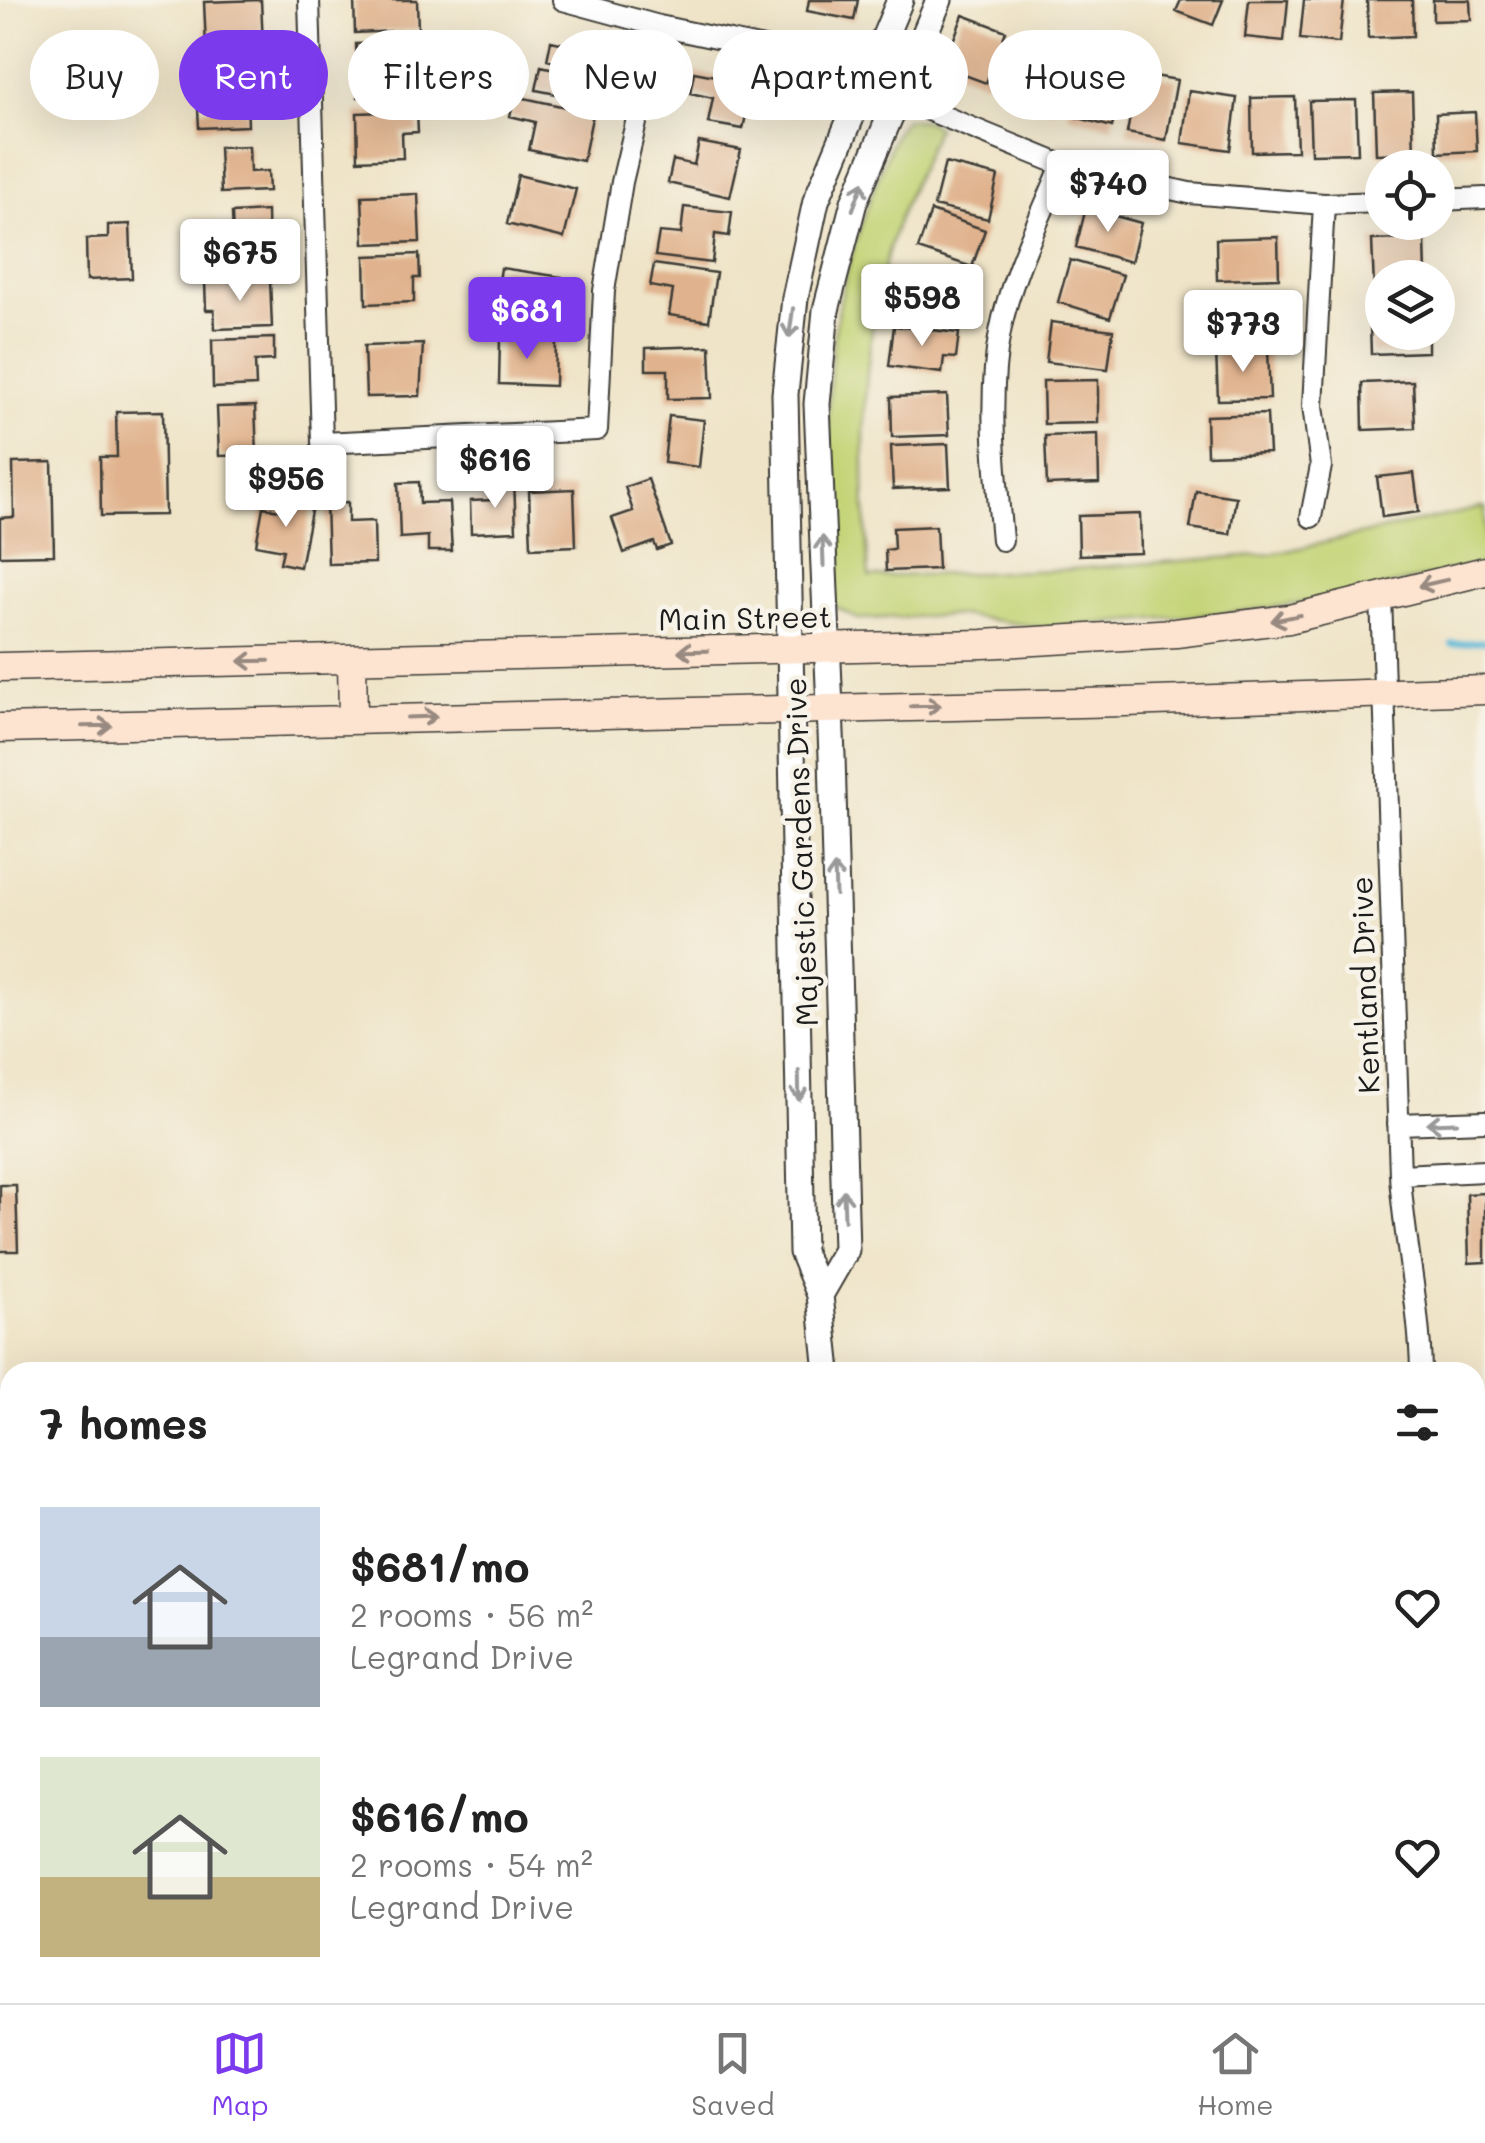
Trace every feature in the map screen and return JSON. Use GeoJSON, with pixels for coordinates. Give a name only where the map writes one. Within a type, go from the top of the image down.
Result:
{"type":"FeatureCollection","features":[{"type":"Feature","properties":{"kind":"main road","name":"Main Street"},"geometry":{"type":"LineString","coordinates":[[0,667],[984,644],[1176,633],[1290,619],[1485,571]]}},
{"type":"Feature","properties":{"kind":"main road"},"geometry":{"type":"LineString","coordinates":[[352,659],[353,719]]}},
{"type":"Feature","properties":{"kind":"main road"},"geometry":{"type":"LineString","coordinates":[[0,728],[1485,690]]}},
{"type":"Feature","properties":{"kind":"street"},"geometry":{"type":"LineString","coordinates":[[309,0],[322,442],[597,430],[604,291],[622,182],[659,26]]}},
{"type":"Feature","properties":{"kind":"street"},"geometry":{"type":"LineString","coordinates":[[563,0],[713,37]]}},
{"type":"Feature","properties":{"kind":"street","name":"Majestic Gardens Drive"},"geometry":{"type":"LineString","coordinates":[[888,30],[900,0]]}},
{"type":"Feature","properties":{"kind":"street","name":"Majestic Gardens Drive"},"geometry":{"type":"LineString","coordinates":[[927,30],[939,0]]}},
{"type":"Feature","properties":{"kind":"street","name":"Majestic Gardens Drive"},"geometry":{"type":"LineString","coordinates":[[827,1362],[820,1296],[802,1252],[785,394],[788,344],[816,200],[850,120]]}},
{"type":"Feature","properties":{"kind":"street","name":"Majestic Gardens Drive"},"geometry":{"type":"LineString","coordinates":[[820,1296],[846,1250],[818,404],[826,310],[854,202],[890,120]]}},
{"type":"Feature","properties":{"kind":"street"},"geometry":{"type":"LineString","coordinates":[[951,120],[1062,165],[1188,193],[1324,204],[1365,203]]}},
{"type":"Feature","properties":{"kind":"street"},"geometry":{"type":"LineString","coordinates":[[1002,540],[994,458],[1000,331],[1062,165]]}},
{"type":"Feature","properties":{"kind":"street"},"geometry":{"type":"LineString","coordinates":[[1455,199],[1485,198]]}},
{"type":"Feature","properties":{"kind":"street"},"geometry":{"type":"LineString","coordinates":[[1311,517],[1321,466],[1313,406],[1324,204]]}},
{"type":"Feature","properties":{"kind":"street","name":"Kentland Drive"},"geometry":{"type":"LineString","coordinates":[[1381,595],[1400,1175],[1419,1318],[1421,1362]]}},
{"type":"Feature","properties":{"kind":"street"},"geometry":{"type":"LineString","coordinates":[[798,1029],[839,1028]]}},
{"type":"Feature","properties":{"kind":"street"},"geometry":{"type":"LineString","coordinates":[[1398,1124],[1485,1121]]}},
{"type":"Feature","properties":{"kind":"street"},"geometry":{"type":"LineString","coordinates":[[1400,1175],[1485,1171]]}},
{"type":"Feature","properties":{"kind":"green space"},"geometry":{"type":"Polygon","coordinates":[[[904,120],[927,121],[937,127],[892,239],[871,335],[864,415],[869,577],[1058,570],[1273,554],[1485,507],[1485,563],[1333,599],[1227,613],[1045,628],[960,615],[858,619],[832,605],[828,437],[834,336],[859,232],[896,131],[904,120]]]}},
{"type":"Feature","properties":{"kind":"building"},"geometry":{"type":"Polygon","coordinates":[[[261,0],[262,30],[205,30],[204,2],[261,0]]]}},
{"type":"Feature","properties":{"kind":"building"},"geometry":{"type":"Polygon","coordinates":[[[354,0],[417,0],[418,30],[355,30],[354,0]]]}},
{"type":"Feature","properties":{"kind":"building"},"geometry":{"type":"Polygon","coordinates":[[[809,0],[858,0],[854,20],[807,11],[809,0]]]}},
{"type":"Feature","properties":{"kind":"building"},"geometry":{"type":"Polygon","coordinates":[[[1181,0],[1223,0],[1213,25],[1176,11],[1181,0]]]}},
{"type":"Feature","properties":{"kind":"building"},"geometry":{"type":"Polygon","coordinates":[[[1249,0],[1288,0],[1284,41],[1245,37],[1249,0]]]}},
{"type":"Feature","properties":{"kind":"building"},"geometry":{"type":"Polygon","coordinates":[[[1304,0],[1344,0],[1339,43],[1300,39],[1304,0]]]}},
{"type":"Feature","properties":{"kind":"building"},"geometry":{"type":"Polygon","coordinates":[[[1367,0],[1412,0],[1413,36],[1368,38],[1367,0]]]}},
{"type":"Feature","properties":{"kind":"building"},"geometry":{"type":"Polygon","coordinates":[[[1433,0],[1470,0],[1471,20],[1433,21],[1433,0]]]}},
{"type":"Feature","properties":{"kind":"building"},"geometry":{"type":"Polygon","coordinates":[[[963,15],[1003,30],[988,30],[986,83],[968,76],[968,30],[957,30],[963,15]]]}},
{"type":"Feature","properties":{"kind":"building"},"geometry":{"type":"Polygon","coordinates":[[[541,66],[549,68],[549,93],[536,90],[541,66]]]}},
{"type":"Feature","properties":{"kind":"building"},"geometry":{"type":"Polygon","coordinates":[[[694,72],[713,76],[713,98],[693,94],[694,72]]]}},
{"type":"Feature","properties":{"kind":"building"},"geometry":{"type":"Polygon","coordinates":[[[1162,77],[1177,80],[1166,140],[1127,133],[1129,120],[1162,120],[1162,77]]]}},
{"type":"Feature","properties":{"kind":"building"},"geometry":{"type":"Polygon","coordinates":[[[1189,91],[1237,98],[1230,150],[1182,143],[1189,91]]]}},
{"type":"Feature","properties":{"kind":"building"},"geometry":{"type":"Polygon","coordinates":[[[1412,92],[1414,150],[1376,150],[1374,93],[1412,92]]]}},
{"type":"Feature","properties":{"kind":"building"},"geometry":{"type":"Polygon","coordinates":[[[1295,97],[1297,151],[1252,152],[1251,98],[1295,97]]]}},
{"type":"Feature","properties":{"kind":"building"},"geometry":{"type":"Polygon","coordinates":[[[713,98],[713,120],[745,120],[743,129],[708,123],[713,98]]]}},
{"type":"Feature","properties":{"kind":"building"},"geometry":{"type":"Polygon","coordinates":[[[529,99],[549,103],[549,120],[592,120],[583,161],[529,150],[535,122],[527,120],[529,99]]]}},
{"type":"Feature","properties":{"kind":"building"},"geometry":{"type":"Polygon","coordinates":[[[1356,100],[1358,153],[1311,154],[1309,101],[1356,100]]]}},
{"type":"Feature","properties":{"kind":"building"},"geometry":{"type":"Polygon","coordinates":[[[1475,112],[1477,151],[1437,150],[1436,114],[1475,112]]]}},
{"type":"Feature","properties":{"kind":"building"},"geometry":{"type":"Polygon","coordinates":[[[199,120],[248,120],[248,126],[199,128],[199,120]]]}},
{"type":"Feature","properties":{"kind":"building"},"geometry":{"type":"Polygon","coordinates":[[[357,120],[417,120],[418,132],[402,133],[403,158],[358,160],[357,120]]]}},
{"type":"Feature","properties":{"kind":"building"},"geometry":{"type":"Polygon","coordinates":[[[1086,120],[1114,120],[1112,127],[1086,120]]]}},
{"type":"Feature","properties":{"kind":"building"},"geometry":{"type":"Polygon","coordinates":[[[699,142],[741,150],[730,197],[668,183],[673,160],[694,165],[699,142]]]}},
{"type":"Feature","properties":{"kind":"building"},"geometry":{"type":"Polygon","coordinates":[[[249,146],[250,172],[268,171],[269,191],[221,193],[219,147],[249,146]]]}},
{"type":"Feature","properties":{"kind":"building"},"geometry":{"type":"Polygon","coordinates":[[[945,163],[998,176],[988,219],[934,206],[945,163]]]}},
{"type":"Feature","properties":{"kind":"building"},"geometry":{"type":"Polygon","coordinates":[[[518,175],[576,189],[564,238],[507,224],[518,175]]]}},
{"type":"Feature","properties":{"kind":"building"},"geometry":{"type":"Polygon","coordinates":[[[418,194],[420,242],[364,244],[362,196],[418,194]]]}},
{"type":"Feature","properties":{"kind":"building"},"geometry":{"type":"Polygon","coordinates":[[[684,207],[732,212],[729,236],[715,234],[712,263],[655,256],[659,232],[681,234],[684,207]]]}},
{"type":"Feature","properties":{"kind":"building"},"geometry":{"type":"Polygon","coordinates":[[[1086,208],[1141,223],[1131,262],[1076,247],[1086,208]]]}},
{"type":"Feature","properties":{"kind":"building"},"geometry":{"type":"Polygon","coordinates":[[[267,211],[268,260],[234,262],[232,213],[267,211]]]}},
{"type":"Feature","properties":{"kind":"building"},"geometry":{"type":"Polygon","coordinates":[[[931,211],[985,230],[972,267],[918,249],[931,211]]]}},
{"type":"Feature","properties":{"kind":"building"},"geometry":{"type":"Polygon","coordinates":[[[130,224],[132,278],[87,280],[86,239],[108,238],[108,225],[130,224]]]}},
{"type":"Feature","properties":{"kind":"building"},"geometry":{"type":"Polygon","coordinates":[[[1278,237],[1279,278],[1217,280],[1216,239],[1278,237]]]}},
{"type":"Feature","properties":{"kind":"building"},"geometry":{"type":"Polygon","coordinates":[[[1372,240],[1425,240],[1426,260],[1373,260],[1372,240]]]}},
{"type":"Feature","properties":{"kind":"building"},"geometry":{"type":"Polygon","coordinates":[[[419,254],[420,278],[414,278],[414,302],[366,304],[365,256],[419,254]]]}},
{"type":"Feature","properties":{"kind":"building"},"geometry":{"type":"Polygon","coordinates":[[[1070,260],[1123,275],[1110,318],[1058,302],[1070,260]]]}},
{"type":"Feature","properties":{"kind":"building"},"geometry":{"type":"Polygon","coordinates":[[[654,264],[716,273],[709,321],[669,315],[673,290],[650,286],[654,264]]]}},
{"type":"Feature","properties":{"kind":"building"},"geometry":{"type":"Polygon","coordinates":[[[501,268],[562,277],[557,316],[495,307],[501,268]]]}},
{"type":"Feature","properties":{"kind":"building"},"geometry":{"type":"Polygon","coordinates":[[[911,272],[965,284],[956,326],[902,315],[911,272]]]}},
{"type":"Feature","properties":{"kind":"building"},"geometry":{"type":"Polygon","coordinates":[[[270,280],[272,327],[215,329],[214,310],[206,310],[205,282],[270,280]]]}},
{"type":"Feature","properties":{"kind":"building"},"geometry":{"type":"Polygon","coordinates":[[[1282,295],[1283,322],[1277,322],[1278,341],[1223,343],[1222,297],[1282,295]]]}},
{"type":"Feature","properties":{"kind":"building"},"geometry":{"type":"Polygon","coordinates":[[[1051,322],[1113,330],[1108,369],[1046,362],[1051,322]]]}},
{"type":"Feature","properties":{"kind":"building"},"geometry":{"type":"Polygon","coordinates":[[[894,326],[959,333],[956,358],[944,357],[942,373],[889,366],[894,326]]]}},
{"type":"Feature","properties":{"kind":"building"},"geometry":{"type":"Polygon","coordinates":[[[274,338],[274,360],[255,361],[256,386],[213,388],[212,340],[274,338]]]}},
{"type":"Feature","properties":{"kind":"building"},"geometry":{"type":"Polygon","coordinates":[[[500,338],[556,340],[555,386],[499,384],[500,338]]]}},
{"type":"Feature","properties":{"kind":"building"},"geometry":{"type":"Polygon","coordinates":[[[423,344],[420,396],[366,397],[364,346],[423,344]]]}},
{"type":"Feature","properties":{"kind":"building"},"geometry":{"type":"Polygon","coordinates":[[[710,346],[712,398],[668,399],[668,370],[646,370],[646,348],[710,346]]]}},
{"type":"Feature","properties":{"kind":"building"},"geometry":{"type":"Polygon","coordinates":[[[1268,349],[1270,399],[1218,400],[1216,351],[1268,349]]]}},
{"type":"Feature","properties":{"kind":"building"},"geometry":{"type":"Polygon","coordinates":[[[1371,350],[1428,350],[1428,352],[1371,354],[1371,350]]]}},
{"type":"Feature","properties":{"kind":"building"},"geometry":{"type":"Polygon","coordinates":[[[1098,380],[1098,423],[1044,424],[1043,381],[1098,380]]]}},
{"type":"Feature","properties":{"kind":"building"},"geometry":{"type":"Polygon","coordinates":[[[1413,381],[1415,428],[1363,430],[1362,383],[1413,381]]]}},
{"type":"Feature","properties":{"kind":"building"},"geometry":{"type":"Polygon","coordinates":[[[947,395],[949,435],[892,437],[891,397],[947,395]]]}},
{"type":"Feature","properties":{"kind":"building"},"geometry":{"type":"Polygon","coordinates":[[[255,406],[257,455],[219,456],[217,407],[255,406]]]}},
{"type":"Feature","properties":{"kind":"building"},"geometry":{"type":"Polygon","coordinates":[[[163,411],[165,515],[101,516],[100,457],[117,457],[116,412],[163,411]]]}},
{"type":"Feature","properties":{"kind":"building"},"geometry":{"type":"Polygon","coordinates":[[[1267,414],[1269,453],[1207,455],[1206,416],[1267,414]]]}},
{"type":"Feature","properties":{"kind":"building"},"geometry":{"type":"Polygon","coordinates":[[[669,416],[704,420],[699,467],[664,463],[669,416]]]}},
{"type":"Feature","properties":{"kind":"building"},"geometry":{"type":"Polygon","coordinates":[[[1098,434],[1099,483],[1047,485],[1045,436],[1098,434]]]}},
{"type":"Feature","properties":{"kind":"building"},"geometry":{"type":"Polygon","coordinates":[[[948,444],[950,487],[893,489],[891,446],[948,444]]]}},
{"type":"Feature","properties":{"kind":"building"},"geometry":{"type":"Polygon","coordinates":[[[52,462],[54,555],[0,556],[0,518],[14,517],[13,463],[52,462]]]}},
{"type":"Feature","properties":{"kind":"building"},"geometry":{"type":"Polygon","coordinates":[[[1414,473],[1419,512],[1382,517],[1377,477],[1414,473]]]}},
{"type":"Feature","properties":{"kind":"building"},"geometry":{"type":"Polygon","coordinates":[[[648,479],[671,545],[657,550],[654,542],[624,553],[612,518],[633,511],[625,487],[648,479]]]}},
{"type":"Feature","properties":{"kind":"building"},"geometry":{"type":"Polygon","coordinates":[[[514,480],[516,531],[471,533],[470,501],[495,500],[495,481],[514,480]]]}},
{"type":"Feature","properties":{"kind":"building"},"geometry":{"type":"Polygon","coordinates":[[[419,482],[420,503],[449,502],[452,551],[428,551],[428,536],[400,538],[398,483],[419,482]]]}},
{"type":"Feature","properties":{"kind":"building"},"geometry":{"type":"Polygon","coordinates":[[[574,489],[576,546],[531,548],[529,491],[574,489]]]}},
{"type":"Feature","properties":{"kind":"building"},"geometry":{"type":"Polygon","coordinates":[[[1196,491],[1236,497],[1230,534],[1190,528],[1196,491]]]}},
{"type":"Feature","properties":{"kind":"building"},"geometry":{"type":"Polygon","coordinates":[[[291,497],[313,501],[300,567],[280,563],[283,550],[256,545],[263,507],[289,512],[291,497]]]}},
{"type":"Feature","properties":{"kind":"building"},"geometry":{"type":"Polygon","coordinates":[[[348,502],[348,522],[374,521],[375,563],[328,564],[326,503],[348,502]]]}},
{"type":"Feature","properties":{"kind":"building"},"geometry":{"type":"Polygon","coordinates":[[[1140,514],[1141,553],[1079,555],[1078,516],[1140,514]]]}},
{"type":"Feature","properties":{"kind":"building"},"geometry":{"type":"Polygon","coordinates":[[[936,526],[938,569],[886,571],[885,550],[894,549],[893,528],[936,526]]]}},
{"type":"Feature","properties":{"kind":"building"},"geometry":{"type":"Polygon","coordinates":[[[0,1185],[16,1185],[18,1251],[0,1251],[0,1185]]]}},
{"type":"Feature","properties":{"kind":"building"},"geometry":{"type":"Polygon","coordinates":[[[1485,1193],[1485,1262],[1469,1263],[1467,1194],[1485,1193]]]}},
{"type":"Feature","properties":{"kind":"waterway"},"geometry":{"type":"LineString","coordinates":[[1452,644],[1485,641]]}}]}
